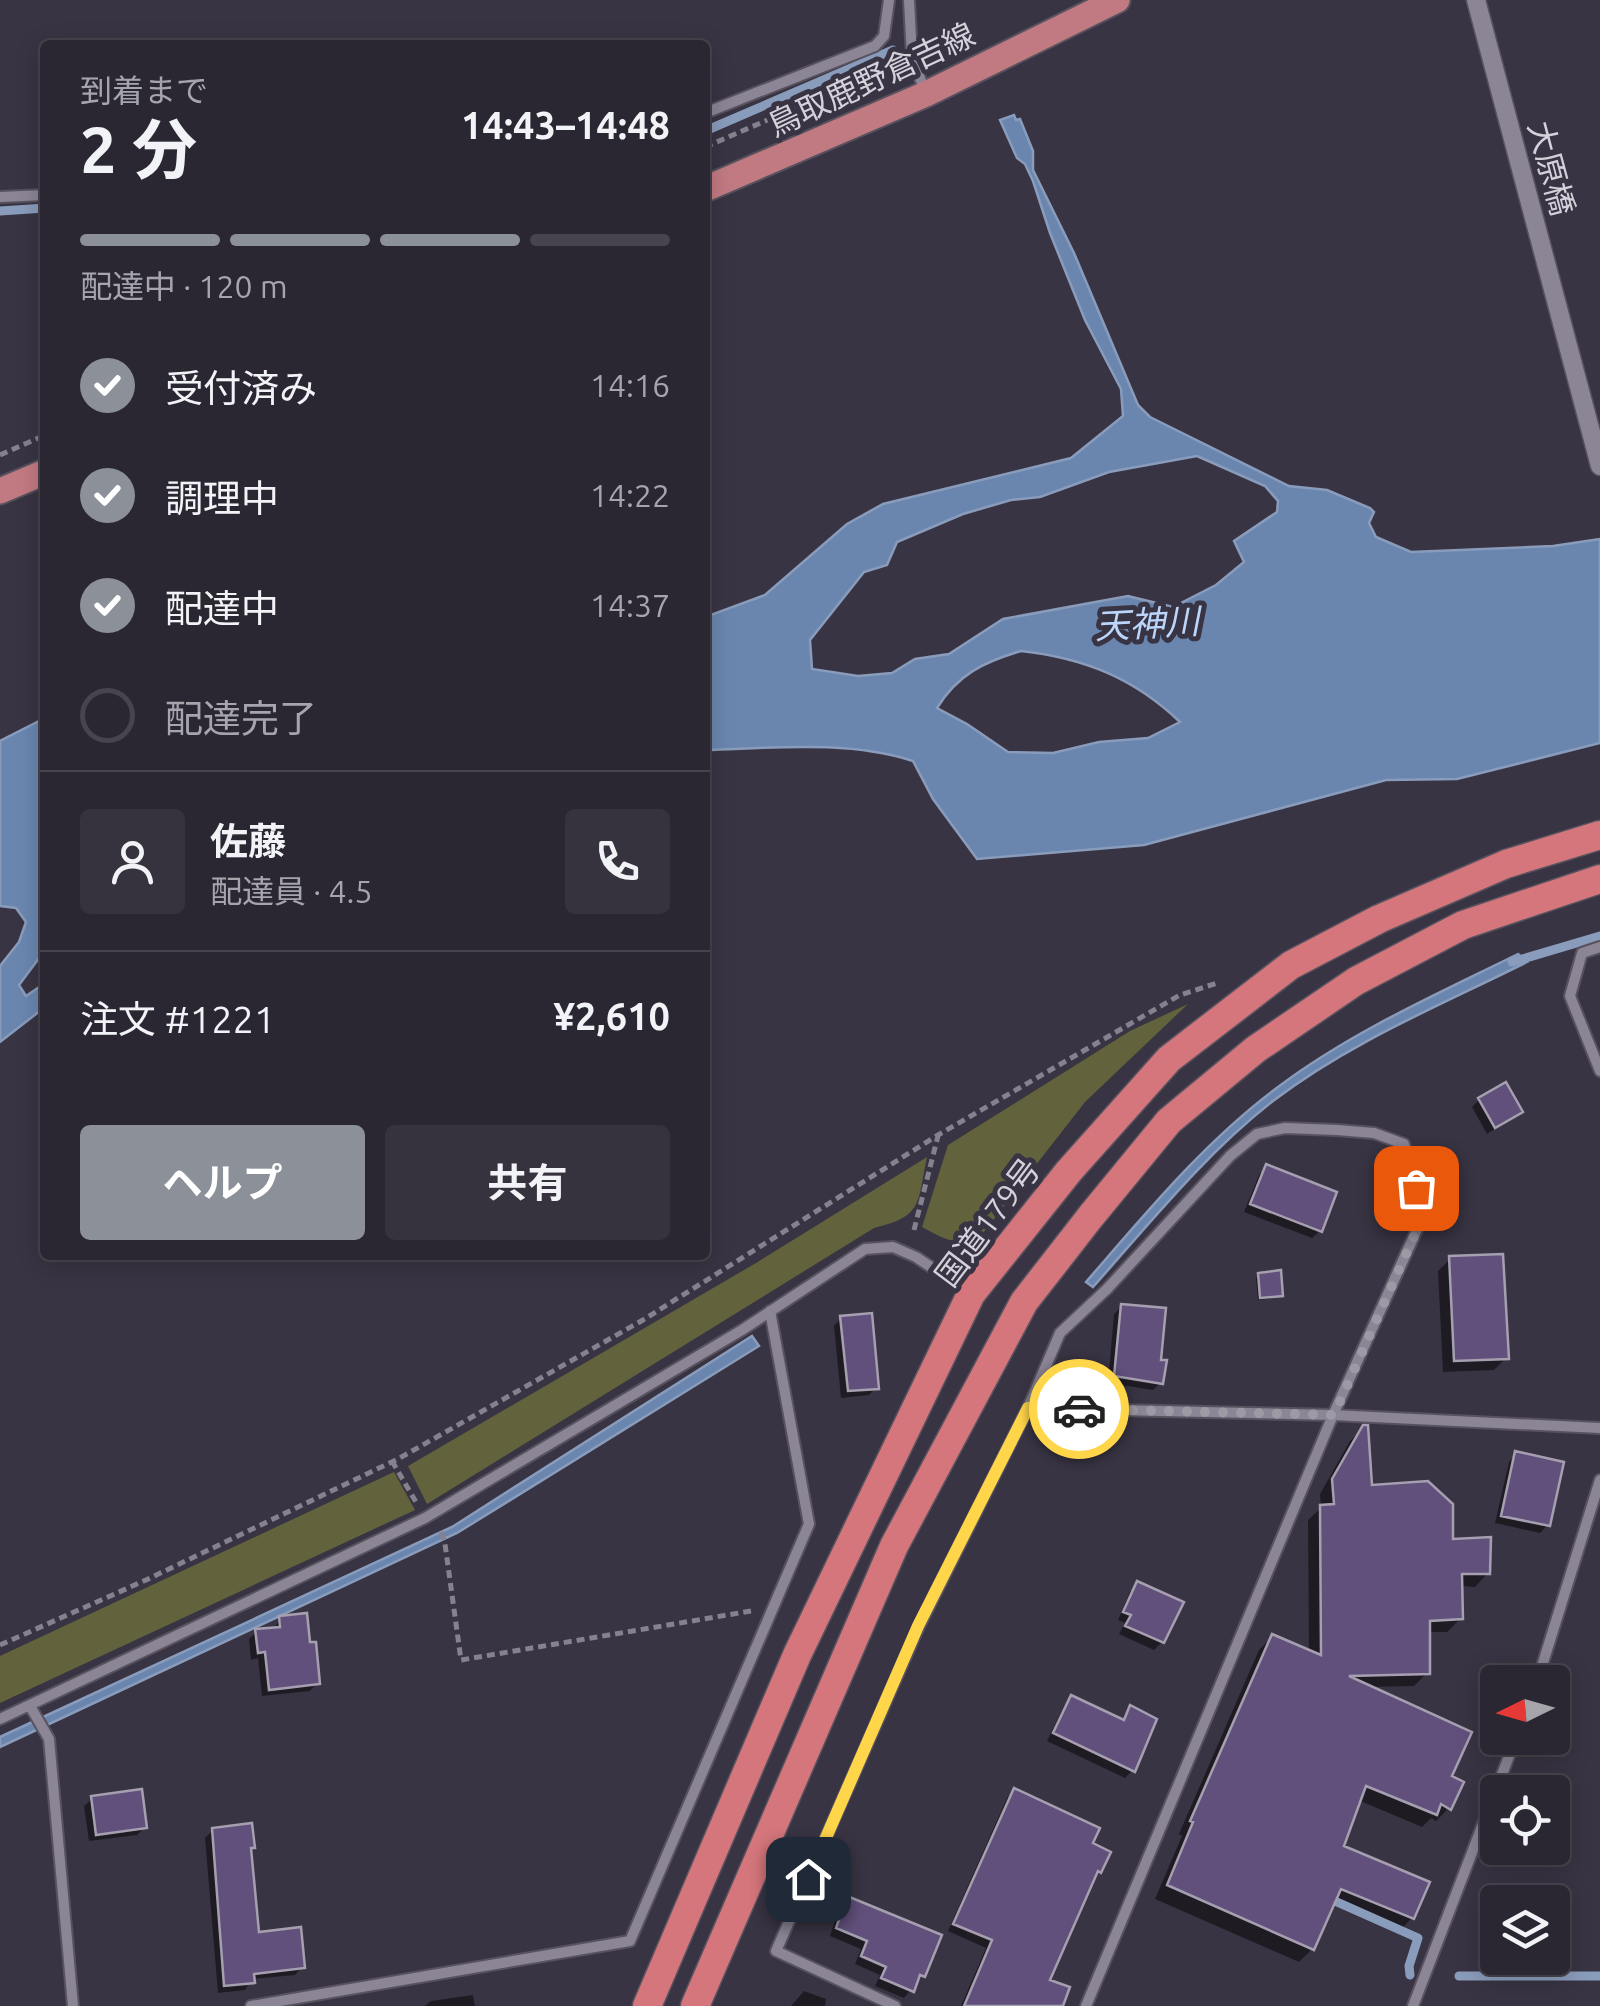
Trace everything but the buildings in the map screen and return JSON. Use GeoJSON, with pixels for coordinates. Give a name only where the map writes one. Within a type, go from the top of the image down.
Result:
{"type":"FeatureCollection","features":[{"type":"Feature","properties":{"kind":"highway","name":"国道179号"},"geometry":{"type":"LineString","coordinates":[[647,2006],[798,1656],[971,1294],[1069,1171],[1170,1059],[1283,971],[1379,919],[1506,864],[1600,835]]}},
{"type":"Feature","properties":{"kind":"highway"},"geometry":{"type":"LineString","coordinates":[[695,2006],[894,1546],[1024,1302],[1102,1202],[1169,1120],[1256,1049],[1356,981],[1463,925],[1600,879]]}},
{"type":"Feature","properties":{"kind":"main road","name":"鳥取鹿野倉吉線"},"geometry":{"type":"LineString","coordinates":[[710,187],[926,94],[1117,0]]}},
{"type":"Feature","properties":{"kind":"main road"},"geometry":{"type":"LineString","coordinates":[[0,491],[40,474]]}},
{"type":"Feature","properties":{"kind":"street"},"geometry":{"type":"LineString","coordinates":[[710,111],[875,46],[884,36],[889,0]]}},
{"type":"Feature","properties":{"kind":"street"},"geometry":{"type":"LineString","coordinates":[[909,0],[912,58],[926,94]]}},
{"type":"Feature","properties":{"kind":"street","name":"大原橋"},"geometry":{"type":"LineString","coordinates":[[1476,0],[1600,466]]}},
{"type":"Feature","properties":{"kind":"street"},"geometry":{"type":"LineString","coordinates":[[0,198],[40,194]]}},
{"type":"Feature","properties":{"kind":"street"},"geometry":{"type":"LineString","coordinates":[[1600,947],[1582,953],[1570,996],[1600,1071]]}},
{"type":"Feature","properties":{"kind":"street"},"geometry":{"type":"LineString","coordinates":[[895,2006],[776,1951],[918,1626],[1028,1408],[1060,1334],[1230,1156],[1257,1134],[1285,1128],[1374,1133],[1404,1144],[1416,1188],[1419,1225],[1334,1415],[1086,2006]]}},
{"type":"Feature","properties":{"kind":"street"},"geometry":{"type":"LineString","coordinates":[[0,1719],[429,1515],[770,1311],[865,1249],[892,1247],[916,1257],[971,1294]]}},
{"type":"Feature","properties":{"kind":"street"},"geometry":{"type":"LineString","coordinates":[[251,2006],[630,1941],[810,1524],[770,1311]]}},
{"type":"Feature","properties":{"kind":"street"},"geometry":{"type":"LineString","coordinates":[[1028,1408],[1334,1415],[1600,1428]]}},
{"type":"Feature","properties":{"kind":"street"},"geometry":{"type":"LineString","coordinates":[[1542,1665],[1600,1480]]}},
{"type":"Feature","properties":{"kind":"street"},"geometry":{"type":"LineString","coordinates":[[30,1706],[50,1739],[73,2006]]}},
{"type":"Feature","properties":{"kind":"street"},"geometry":{"type":"LineString","coordinates":[[1413,2006],[1509,1755]]}},
{"type":"Feature","properties":{"kind":"path"},"geometry":{"type":"LineString","coordinates":[[710,145],[912,58]]}},
{"type":"Feature","properties":{"kind":"path"},"geometry":{"type":"LineString","coordinates":[[0,455],[40,438]]}},
{"type":"Feature","properties":{"kind":"path"},"geometry":{"type":"LineString","coordinates":[[0,1645],[146,1580],[392,1461],[644,1320],[938,1135],[1180,996],[1234,977]]}},
{"type":"Feature","properties":{"kind":"path"},"geometry":{"type":"LineString","coordinates":[[914,1230],[938,1135]]}},
{"type":"Feature","properties":{"kind":"path"},"geometry":{"type":"LineString","coordinates":[[392,1461],[445,1544],[461,1660],[774,1607]]}},
{"type":"Feature","properties":{"kind":"green space"},"geometry":{"type":"Polygon","coordinates":[[[1188,1004],[1085,1102],[983,1233],[960,1242],[922,1227],[948,1145],[1130,1031],[1188,1004]]]}},
{"type":"Feature","properties":{"kind":"green space"},"geometry":{"type":"Polygon","coordinates":[[[927,1157],[916,1205],[902,1218],[874,1228],[427,1504],[408,1466],[756,1263],[927,1157]]]}},
{"type":"Feature","properties":{"kind":"green space"},"geometry":{"type":"Polygon","coordinates":[[[394,1472],[415,1510],[0,1703],[0,1656],[394,1472]]]}},
{"type":"Feature","properties":{"kind":"water","name":"天神川"},"geometry":{"type":"Polygon","coordinates":[[[1014,115],[1016,120],[1020,119],[1033,151],[1033,170],[1074,253],[1138,405],[1150,417],[1289,486],[1327,490],[1370,508],[1374,512],[1369,523],[1376,537],[1411,552],[1553,546],[1600,539],[1600,743],[1457,779],[1386,780],[1144,845],[977,859],[933,799],[913,761],[836,748],[710,750],[710,615],[765,595],[847,524],[883,504],[1071,458],[1123,416],[1121,389],[1085,320],[1033,181],[1025,164],[1017,158],[1000,120],[1014,115]],[[1197,456],[1109,472],[1040,497],[1011,500],[963,514],[897,542],[887,565],[864,572],[810,640],[812,669],[858,676],[892,673],[915,659],[949,654],[1003,619],[1128,596],[1173,607],[1216,585],[1244,562],[1234,541],[1277,512],[1278,501],[1265,486],[1197,456]],[[1021,651],[973,671],[954,686],[937,708],[1008,752],[1053,753],[1099,742],[1148,738],[1180,722],[1126,682],[1087,665],[1021,651]]]}},
{"type":"Feature","properties":{"kind":"water"},"geometry":{"type":"Polygon","coordinates":[[[40,721],[40,957],[19,985],[26,996],[40,986],[40,1011],[0,1042],[0,966],[19,942],[26,922],[16,908],[0,906],[0,741],[40,721]]]}},
{"type":"Feature","properties":{"kind":"water"},"geometry":{"type":"Polygon","coordinates":[[[1518,954],[1527,962],[1365,1042],[1273,1101],[1201,1166],[1093,1287],[1086,1282],[1201,1154],[1278,1087],[1365,1031],[1518,954]]]}},
{"type":"Feature","properties":{"kind":"water"},"geometry":{"type":"Polygon","coordinates":[[[752,1336],[759,1346],[457,1533],[0,1747],[0,1737],[452,1527],[752,1336]]]}},
{"type":"Feature","properties":{"kind":"waterway"},"geometry":{"type":"LineString","coordinates":[[710,129],[893,50]]}},
{"type":"Feature","properties":{"kind":"waterway"},"geometry":{"type":"LineString","coordinates":[[0,211],[40,208]]}},
{"type":"Feature","properties":{"kind":"waterway"},"geometry":{"type":"LineString","coordinates":[[1512,962],[1600,936]]}},
{"type":"Feature","properties":{"kind":"waterway"},"geometry":{"type":"LineString","coordinates":[[1328,1898],[1418,1938],[1410,1975]]}},
{"type":"Feature","properties":{"kind":"waterway"},"geometry":{"type":"LineString","coordinates":[[1459,1976],[1600,1976]]}},
{"type":"Feature","properties":{"kind":"way so far"},"geometry":{"type":"LineString","coordinates":[[1079,1409],[1334,1415],[1419,1225],[1416,1188]]}},
{"type":"Feature","properties":{"kind":"route"},"geometry":{"type":"LineString","coordinates":[[808,1879],[918,1626],[1028,1408],[1079,1409]]}}]}
